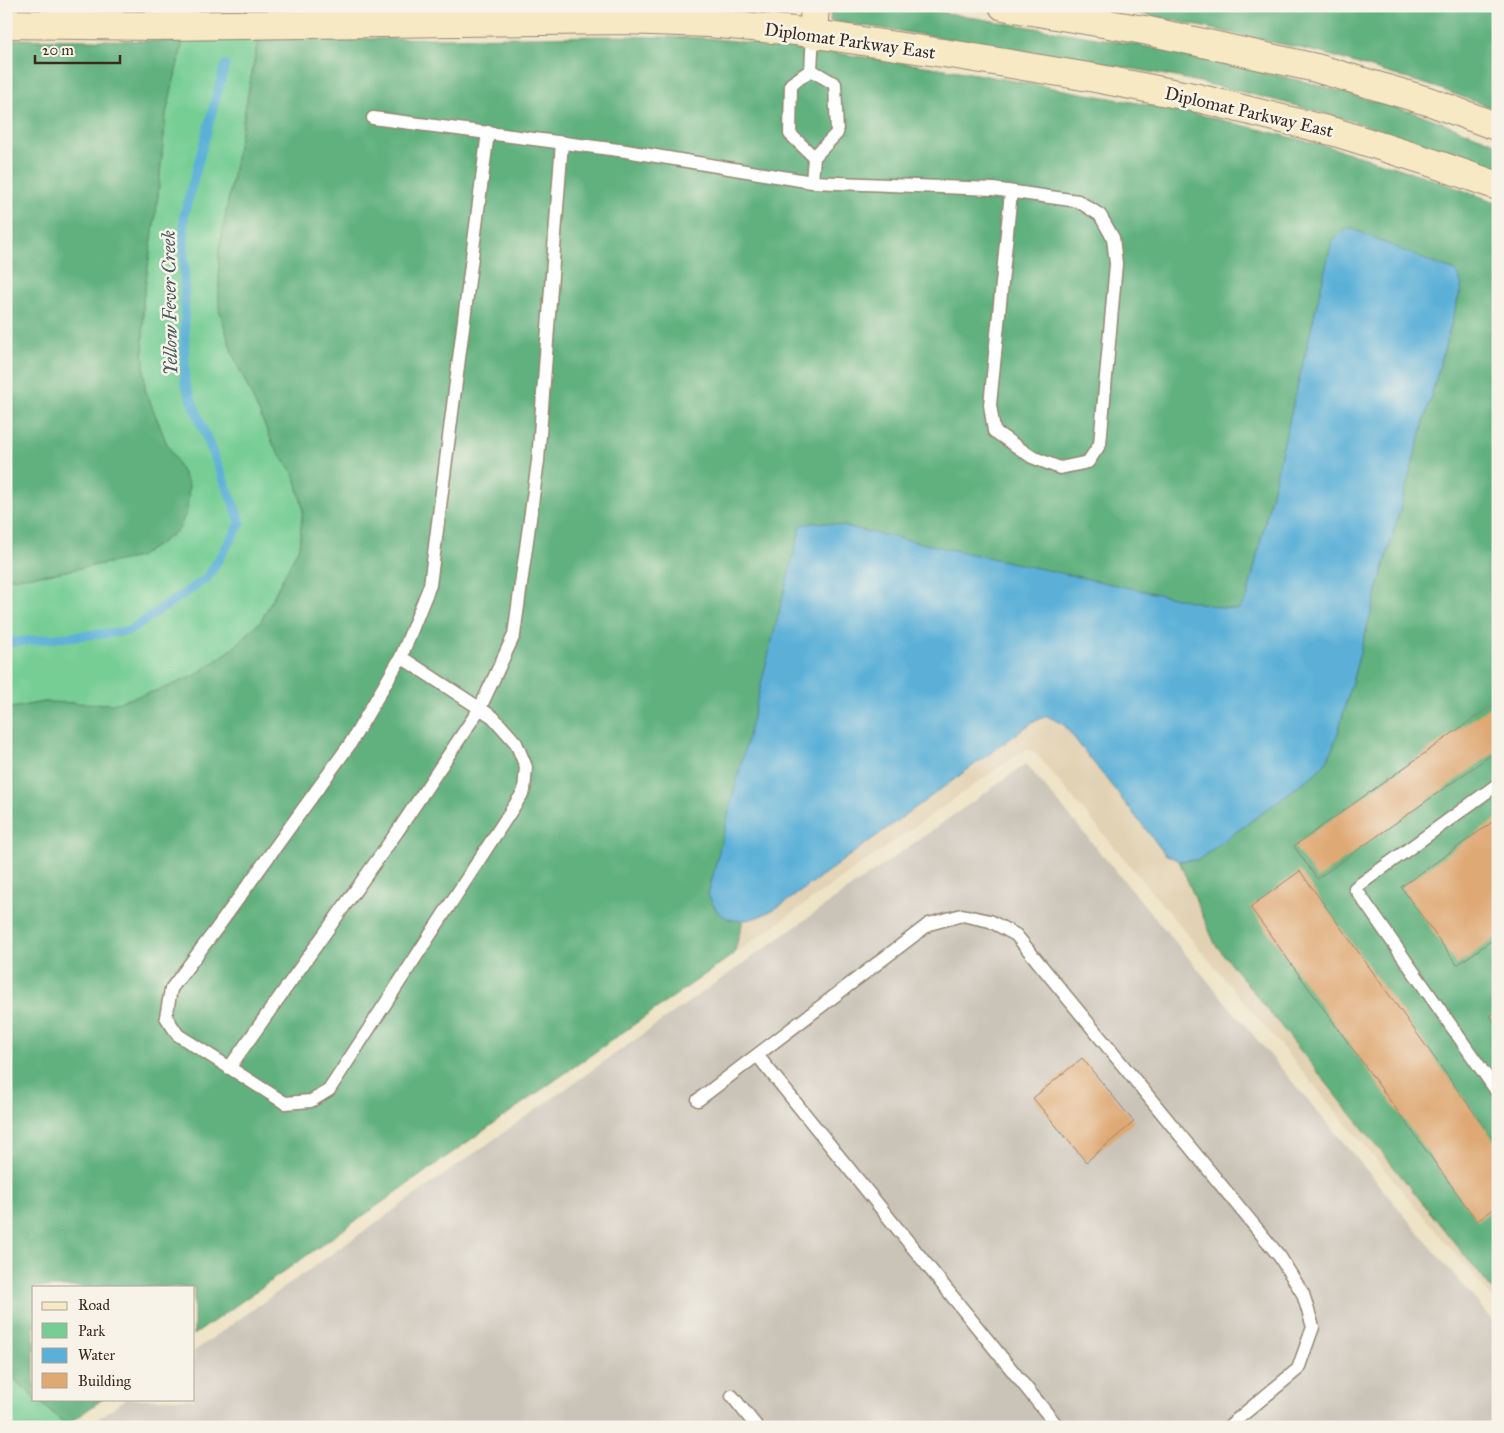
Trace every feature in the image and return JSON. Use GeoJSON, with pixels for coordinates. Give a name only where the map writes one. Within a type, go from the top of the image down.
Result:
{"type":"FeatureCollection","features":[{"type":"Feature","properties":{"kind":"main road"},"geometry":{"type":"LineString","coordinates":[[812,34],[815,6]]}},
{"type":"Feature","properties":{"kind":"main road"},"geometry":{"type":"LineString","coordinates":[[1003,6],[1144,30],[1316,68],[1431,102],[1498,127]]}},
{"type":"Feature","properties":{"kind":"main road","name":"Diplomat Parkway East"},"geometry":{"type":"LineString","coordinates":[[6,24],[164,26],[622,20],[709,23],[812,34],[963,56],[1095,78],[1198,98],[1335,132],[1498,186]]}},
{"type":"Feature","properties":{"kind":"lane"},"geometry":{"type":"LineString","coordinates":[[811,70],[812,34]]}},
{"type":"Feature","properties":{"kind":"lane"},"geometry":{"type":"LineString","coordinates":[[811,70],[791,84],[790,134],[814,157]]}},
{"type":"Feature","properties":{"kind":"lane"},"geometry":{"type":"LineString","coordinates":[[811,70],[835,84],[837,133],[814,157],[812,182]]}},
{"type":"Feature","properties":{"kind":"lane"},"geometry":{"type":"LineString","coordinates":[[373,118],[626,151],[812,182],[984,189],[1011,192],[1078,201],[1100,215],[1113,238],[1116,264],[1100,444],[1088,462],[1060,468],[1032,457],[994,431],[990,405],[1011,192]]}},
{"type":"Feature","properties":{"kind":"lane"},"geometry":{"type":"LineString","coordinates":[[401,657],[493,717],[516,743],[526,767],[524,791],[329,1090],[311,1101],[285,1103],[178,1035],[166,1017],[170,989],[223,920],[350,744],[401,657],[430,585],[488,132]]}},
{"type":"Feature","properties":{"kind":"lane"},"geometry":{"type":"LineString","coordinates":[[230,1068],[397,832],[480,708],[514,635],[538,461],[562,142]]}},
{"type":"Feature","properties":{"kind":"lane"},"geometry":{"type":"LineString","coordinates":[[1498,784],[1354,888],[1498,1093]]}},
{"type":"Feature","properties":{"kind":"lane"},"geometry":{"type":"LineString","coordinates":[[698,1100],[929,924],[962,915],[990,921],[1016,935],[1280,1258],[1304,1294],[1313,1327],[1298,1369],[1228,1427]]}},
{"type":"Feature","properties":{"kind":"lane"},"geometry":{"type":"LineString","coordinates":[[757,1055],[1058,1427]]}},
{"type":"Feature","properties":{"kind":"lane"},"geometry":{"type":"LineString","coordinates":[[732,1396],[756,1427]]}},
{"type":"Feature","properties":{"kind":"shaded area"},"geometry":{"type":"Polygon","coordinates":[[[1047,716],[1064,725],[1165,854],[1179,861],[1215,944],[1498,1297],[1498,1305],[1037,755],[1031,751],[1027,750],[1019,753],[734,954],[743,920],[747,920],[1033,722],[1047,716]]]}},
{"type":"Feature","properties":{"kind":"shaded area"},"geometry":{"type":"Polygon","coordinates":[[[1026,764],[1498,1327],[1498,1427],[87,1427],[125,1400],[195,1400],[195,1350],[1026,764]]]}},
{"type":"Feature","properties":{"kind":"green space"},"geometry":{"type":"Polygon","coordinates":[[[831,6],[893,6],[939,12],[1139,45],[1311,83],[1425,116],[1498,144],[1498,169],[1352,121],[1186,79],[1033,52],[830,21],[831,6]]]}},
{"type":"Feature","properties":{"kind":"green space"},"geometry":{"type":"Polygon","coordinates":[[[1099,6],[1498,6],[1498,110],[1438,88],[1322,53],[1099,6]]]}},
{"type":"Feature","properties":{"kind":"green space"},"geometry":{"type":"Polygon","coordinates":[[[620,36],[706,38],[795,47],[795,50],[809,49],[959,71],[1193,113],[1330,147],[1424,176],[1498,203],[1498,1297],[1215,944],[1179,861],[1198,860],[1316,773],[1328,759],[1337,736],[1462,285],[1455,271],[1435,264],[1332,242],[1247,598],[1238,610],[802,525],[708,895],[717,911],[730,920],[743,920],[734,954],[195,1334],[195,1286],[32,1286],[32,1395],[6,1372],[6,709],[44,702],[112,704],[165,688],[194,676],[231,650],[261,621],[299,547],[303,509],[295,476],[274,446],[232,352],[219,308],[219,250],[258,40],[620,36]]]}},
{"type":"Feature","properties":{"kind":"green space"},"geometry":{"type":"Polygon","coordinates":[[[6,39],[183,41],[166,114],[157,204],[143,301],[143,343],[145,389],[166,442],[189,485],[187,511],[179,529],[139,557],[55,573],[6,579],[6,39]]]}},
{"type":"Feature","properties":{"kind":"green space"},"geometry":{"type":"Polygon","coordinates":[[[258,40],[219,250],[219,308],[232,352],[274,446],[295,476],[303,509],[299,547],[261,621],[231,650],[194,676],[165,688],[112,705],[44,702],[6,709],[6,579],[55,573],[139,557],[179,529],[189,485],[166,442],[145,389],[143,343],[143,301],[157,204],[166,114],[183,41],[258,40]]]}},
{"type":"Feature","properties":{"kind":"green space"},"geometry":{"type":"Polygon","coordinates":[[[6,1372],[32,1395],[32,1400],[38,1400],[66,1425],[64,1427],[6,1427],[6,1372]]]}},
{"type":"Feature","properties":{"kind":"green space"},"geometry":{"type":"Polygon","coordinates":[[[38,1400],[102,1400],[66,1425],[38,1400]]]}},
{"type":"Feature","properties":{"kind":"water"},"geometry":{"type":"Polygon","coordinates":[[[1348,227],[1456,271],[1462,285],[1337,736],[1328,759],[1316,773],[1198,860],[1179,861],[1165,854],[1064,725],[1047,716],[1033,722],[778,907],[752,919],[743,920],[726,918],[718,912],[708,895],[801,525],[817,522],[833,524],[1238,610],[1247,598],[1332,241],[1348,227]]]}},
{"type":"Feature","properties":{"kind":"building"},"geometry":{"type":"Polygon","coordinates":[[[1498,701],[1498,750],[1317,879],[1294,846],[1498,701]]]}},
{"type":"Feature","properties":{"kind":"building"},"geometry":{"type":"Polygon","coordinates":[[[1498,818],[1498,936],[1457,965],[1401,887],[1498,818]]]}},
{"type":"Feature","properties":{"kind":"building"},"geometry":{"type":"Polygon","coordinates":[[[1300,871],[1498,1146],[1498,1206],[1477,1221],[1250,907],[1300,871]]]}},
{"type":"Feature","properties":{"kind":"building"},"geometry":{"type":"Polygon","coordinates":[[[1498,1010],[1498,1026],[1490,1016],[1498,1010]]]}},
{"type":"Feature","properties":{"kind":"building"},"geometry":{"type":"Polygon","coordinates":[[[1082,1058],[1134,1122],[1086,1162],[1033,1098],[1082,1058]]]}},
{"type":"Feature","properties":{"kind":"waterway","name":"Yellow Fever Creek"},"geometry":{"type":"LineString","coordinates":[[6,643],[129,631],[207,578],[241,523],[185,384],[184,215],[225,65]]}}]}
